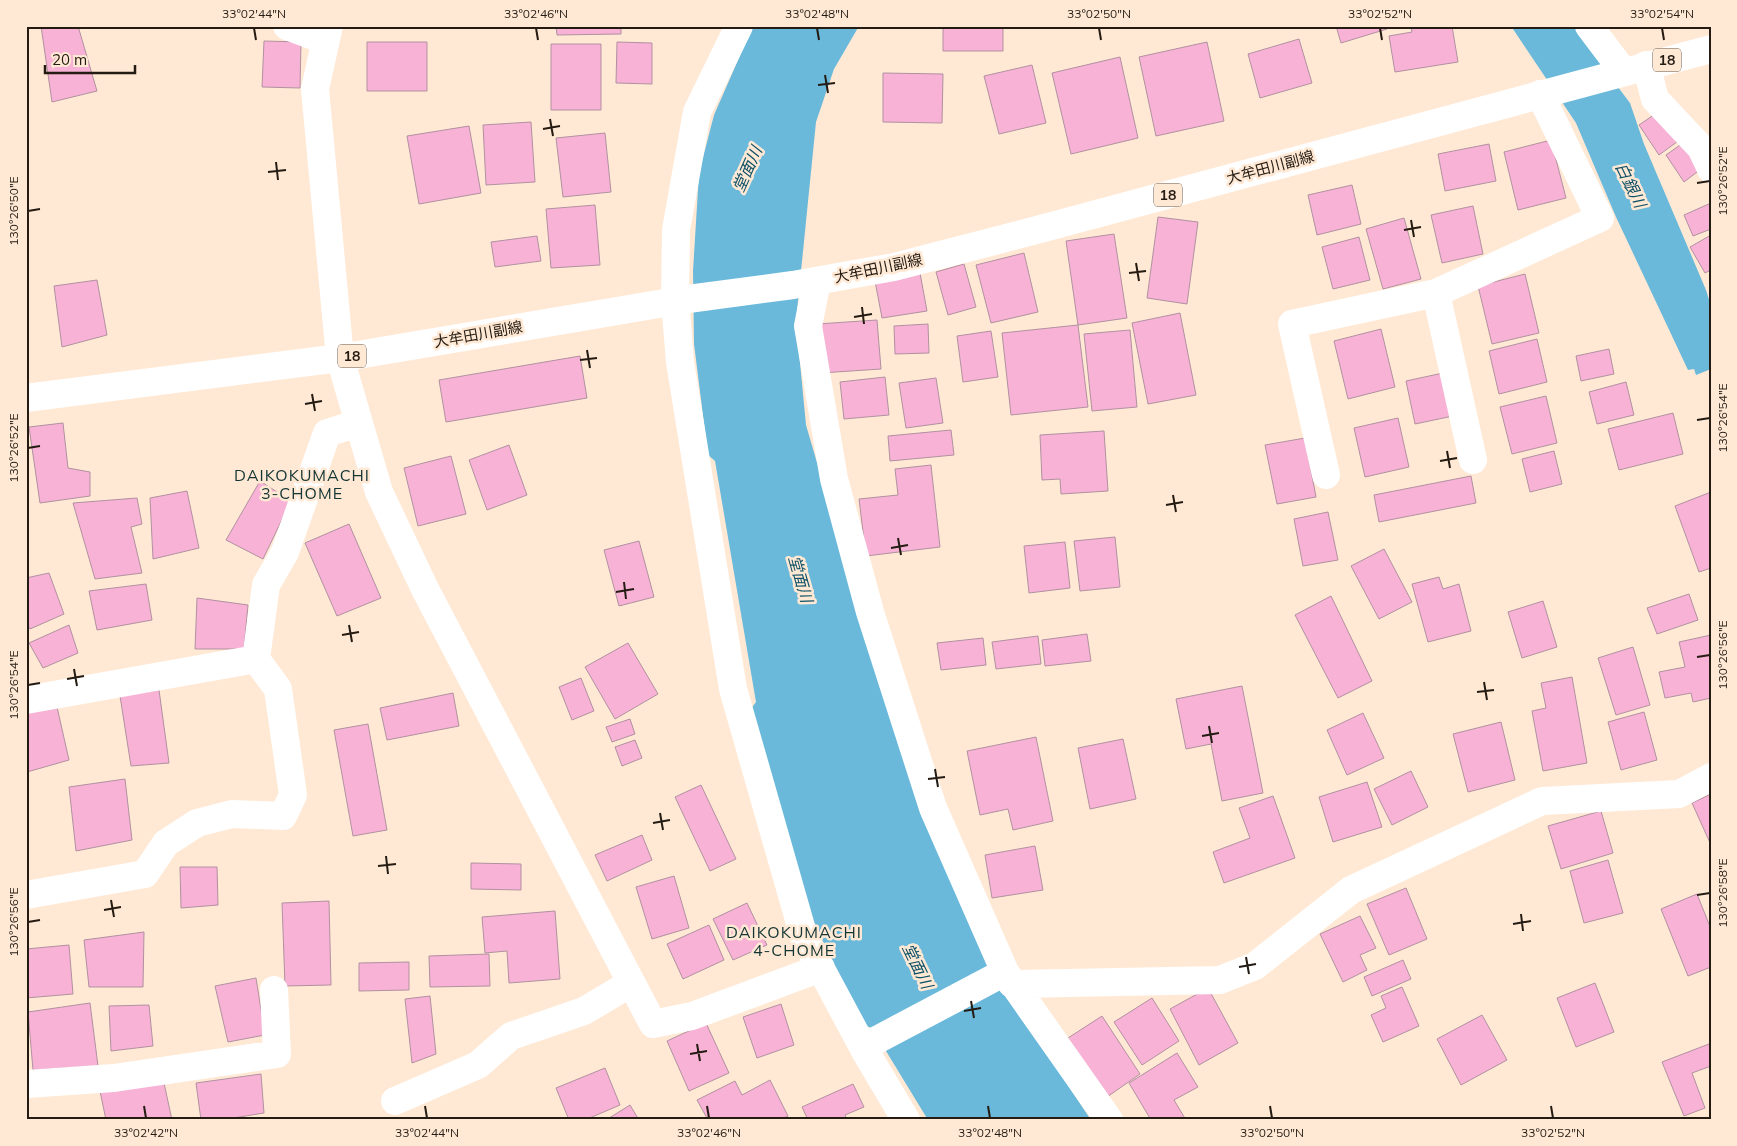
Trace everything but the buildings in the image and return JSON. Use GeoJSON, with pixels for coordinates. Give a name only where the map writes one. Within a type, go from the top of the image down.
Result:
{"type":"FeatureCollection","features":[{"type":"Feature","properties":{"kind":"street"},"geometry":{"type":"LineString","coordinates":[[286,26],[327,33],[315,89],[340,358],[379,492],[425,589],[653,1024],[692,1016],[821,968]]}},
{"type":"Feature","properties":{"kind":"street"},"geometry":{"type":"LineString","coordinates":[[739,26],[697,112],[676,230],[681,300],[680,362],[733,689],[804,937],[869,1046],[906,1120]]}},
{"type":"Feature","properties":{"kind":"street"},"geometry":{"type":"LineString","coordinates":[[1589,26],[1634,68],[1655,99],[1700,148],[1711,169]]}},
{"type":"Feature","properties":{"kind":"street","name":"大牟田川副線"},"geometry":{"type":"LineString","coordinates":[[26,398],[340,358],[681,300],[805,283],[894,266],[1033,231],[1634,68],[1711,49]]}},
{"type":"Feature","properties":{"kind":"street"},"geometry":{"type":"LineString","coordinates":[[1326,475],[1292,324],[1436,293],[1600,218],[1540,94]]}},
{"type":"Feature","properties":{"kind":"street"},"geometry":{"type":"LineString","coordinates":[[805,283],[808,326],[834,479],[868,603],[932,808],[1008,978],[1109,1120]]}},
{"type":"Feature","properties":{"kind":"street"},"geometry":{"type":"LineString","coordinates":[[1436,293],[1473,460]]}},
{"type":"Feature","properties":{"kind":"street"},"geometry":{"type":"LineString","coordinates":[[26,896],[145,874],[166,843],[197,823],[232,814],[283,816],[292,796],[278,689],[256,659],[266,585],[285,552],[327,433],[359,424]]}},
{"type":"Feature","properties":{"kind":"street"},"geometry":{"type":"LineString","coordinates":[[26,700],[256,659]]}},
{"type":"Feature","properties":{"kind":"street"},"geometry":{"type":"LineString","coordinates":[[869,1046],[1008,978],[1220,980],[1255,966],[1351,890],[1542,801],[1679,794],[1711,776]]}},
{"type":"Feature","properties":{"kind":"street"},"geometry":{"type":"LineString","coordinates":[[395,1101],[478,1065],[511,1036],[584,1011],[631,983]]}},
{"type":"Feature","properties":{"kind":"street"},"geometry":{"type":"LineString","coordinates":[[26,1084],[114,1078],[277,1054],[274,990]]}},
{"type":"Feature","properties":{"kind":"water","name":"堂面川"},"geometry":{"type":"Polygon","coordinates":[[[753,26],[859,26],[834,69],[816,122],[796,321],[806,425],[862,617],[991,970],[1091,1120],[928,1120],[872,1028],[863,1025],[809,912],[750,710],[756,702],[715,461],[708,455],[694,344],[693,271],[699,173],[714,115],[753,26]]]}},
{"type":"Feature","properties":{"kind":"water","name":"白銀川"},"geometry":{"type":"Polygon","coordinates":[[[1511,26],[1575,26],[1584,42],[1630,103],[1644,144],[1711,306],[1711,369],[1696,375],[1694,369],[1688,370],[1616,217],[1576,123],[1511,26]]]}},
{"type":"Feature","properties":{"kind":"district","name":"DAIKOKUMACHI 3-CHOME"},"geometry":{"type":"Point","coordinates":[302,484]}},
{"type":"Feature","properties":{"kind":"district","name":"DAIKOKUMACHI 4-CHOME"},"geometry":{"type":"Point","coordinates":[794,941]}}]}
